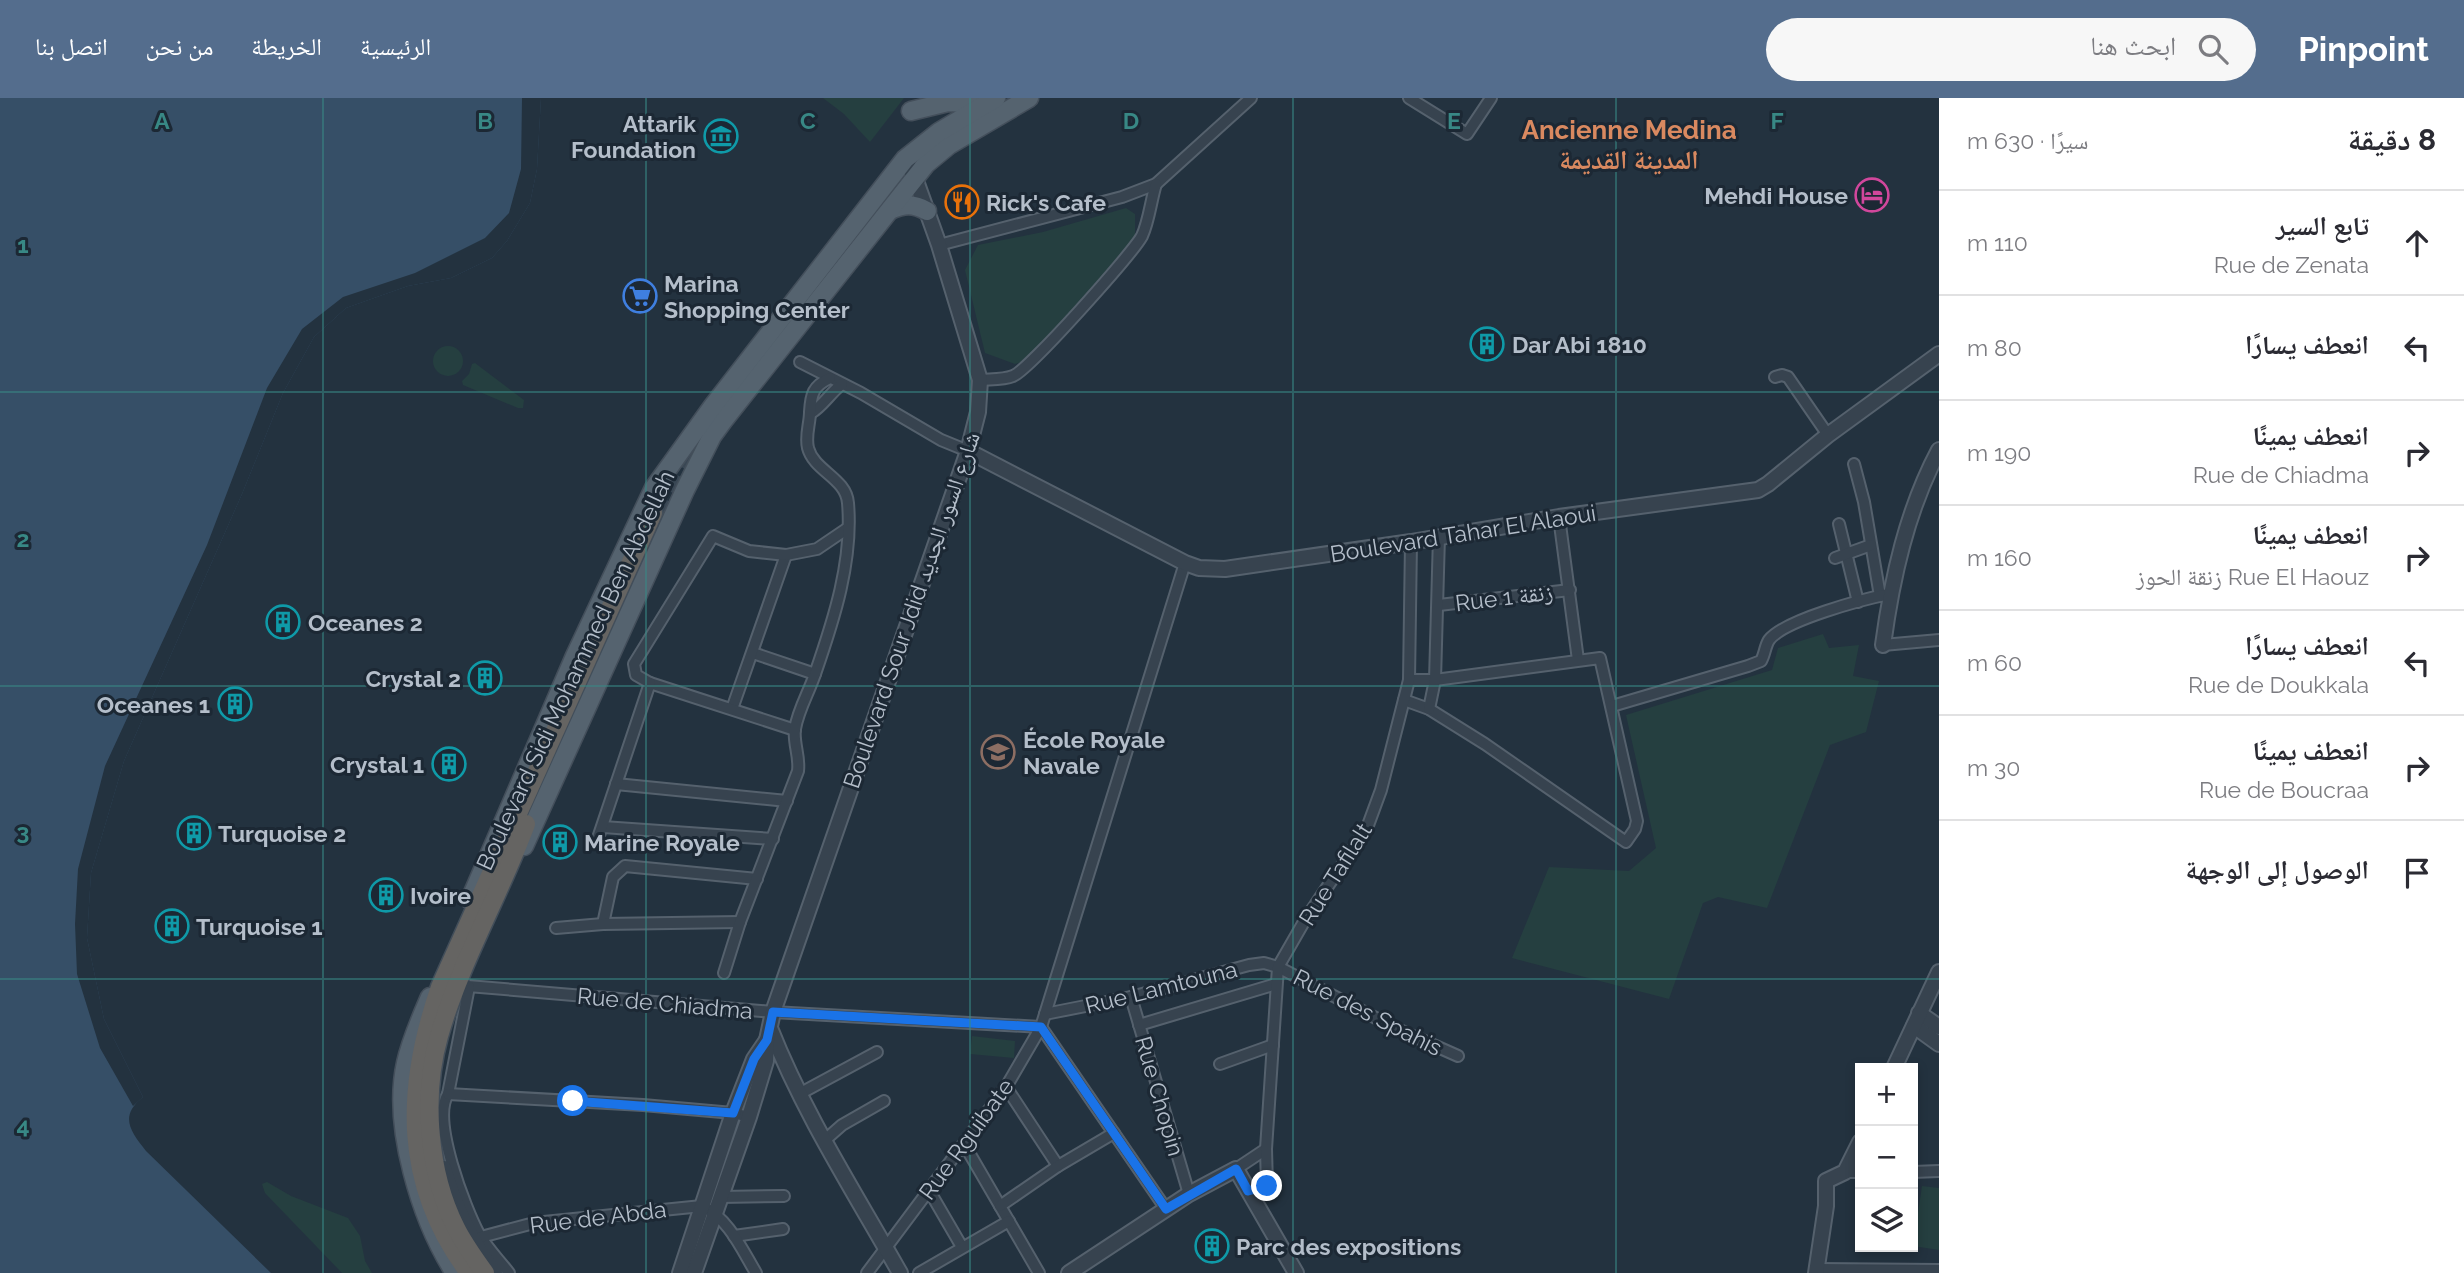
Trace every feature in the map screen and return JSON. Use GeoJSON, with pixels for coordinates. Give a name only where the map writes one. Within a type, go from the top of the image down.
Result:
{"type":"FeatureCollection","features":[{"type":"Feature","properties":{"kind":"highway"},"geometry":{"type":"LineString","coordinates":[[501,871],[658,516]]}},
{"type":"Feature","properties":{"kind":"highway","name":"Boulevard Sidi Mohammed Ben Abdellah"},"geometry":{"type":"LineString","coordinates":[[485,1273],[457,1230],[441,1193],[430,1134],[440,1094],[439,1038],[463,986],[501,871]]}},
{"type":"Feature","properties":{"kind":"highway","name":"Boulevard Sidi Mohammed Ben Abdellah"},"geometry":{"type":"LineString","coordinates":[[469,1273],[444,1233],[423,1175],[417,1148],[415,1096],[425,1033],[440,987],[501,871]]}},
{"type":"Feature","properties":{"kind":"highway"},"geometry":{"type":"LineString","coordinates":[[411,1160],[423,1175]]}},
{"type":"Feature","properties":{"kind":"main road","name":"Boulevard Sidi Mohammed Ben Abdellah"},"geometry":{"type":"LineString","coordinates":[[501,871],[529,838],[683,495],[705,449],[723,421],[934,156],[1029,98]]}},
{"type":"Feature","properties":{"kind":"main road","name":"Boulevard Sidi Mohammed Ben Abdellah"},"geometry":{"type":"LineString","coordinates":[[455,1273],[423,1210],[411,1160],[403,1083],[416,1030],[516,790],[656,484],[713,406],[905,159],[939,132],[991,101]]}},
{"type":"Feature","properties":{"kind":"main road"},"geometry":{"type":"LineString","coordinates":[[911,111],[948,102],[991,101]]}},
{"type":"Feature","properties":{"kind":"main road"},"geometry":{"type":"LineString","coordinates":[[890,210],[910,204],[927,211]]}},
{"type":"Feature","properties":{"kind":"main road"},"geometry":{"type":"LineString","coordinates":[[656,484],[659,499],[664,502],[676,502],[683,495]]}},
{"type":"Feature","properties":{"kind":"street"},"geometry":{"type":"LineString","coordinates":[[939,245],[1122,197],[1156,184],[1251,98]]}},
{"type":"Feature","properties":{"kind":"street"},"geometry":{"type":"LineString","coordinates":[[1409,98],[1468,134],[1491,98]]}},
{"type":"Feature","properties":{"kind":"street","name":"Boulevard Sour Jdid شارع السور الجديد"},"geometry":{"type":"LineString","coordinates":[[694,1273],[733,1113],[770,1026],[968,451],[979,404],[980,380],[939,245],[915,178],[905,159]]}},
{"type":"Feature","properties":{"kind":"street"},"geometry":{"type":"LineString","coordinates":[[980,380],[1013,376],[1056,336],[1142,236],[1156,184]]}},
{"type":"Feature","properties":{"kind":"street","name":"Boulevard Tahar El Alaoui"},"geometry":{"type":"LineString","coordinates":[[968,451],[1185,563],[1199,568],[1225,569],[1758,489],[1939,354]]}},
{"type":"Feature","properties":{"kind":"street"},"geometry":{"type":"LineString","coordinates":[[800,362],[861,393],[941,440],[968,451]]}},
{"type":"Feature","properties":{"kind":"street"},"geometry":{"type":"LineString","coordinates":[[1775,377],[1783,374],[1788,377],[1828,435]]}},
{"type":"Feature","properties":{"kind":"street"},"geometry":{"type":"LineString","coordinates":[[723,973],[799,762],[794,730],[815,674],[843,579],[848,528],[845,492],[813,460],[808,450],[807,436],[810,400],[814,391],[830,378]]}},
{"type":"Feature","properties":{"kind":"street"},"geometry":{"type":"LineString","coordinates":[[811,413],[820,408],[842,384]]}},
{"type":"Feature","properties":{"kind":"street"},"geometry":{"type":"LineString","coordinates":[[1939,450],[1912,514],[1885,595],[1883,645],[1939,640]]}},
{"type":"Feature","properties":{"kind":"street"},"geometry":{"type":"LineString","coordinates":[[1854,464],[1871,545],[1885,595]]}},
{"type":"Feature","properties":{"kind":"street"},"geometry":{"type":"LineString","coordinates":[[1559,517],[1578,660]]}},
{"type":"Feature","properties":{"kind":"street"},"geometry":{"type":"LineString","coordinates":[[1839,524],[1858,602]]}},
{"type":"Feature","properties":{"kind":"street"},"geometry":{"type":"LineString","coordinates":[[794,730],[650,683],[636,675],[634,664],[711,537],[715,536],[749,551],[786,555],[817,549],[848,528]]}},
{"type":"Feature","properties":{"kind":"street"},"geometry":{"type":"LineString","coordinates":[[1429,709],[1435,680],[1439,536]]}},
{"type":"Feature","properties":{"kind":"street","name":"Rue Tafilalt"},"geometry":{"type":"LineString","coordinates":[[1248,1191],[1267,1186],[1266,1149],[1278,967],[1305,920],[1367,828],[1392,752],[1409,680],[1411,542]]}},
{"type":"Feature","properties":{"kind":"street"},"geometry":{"type":"LineString","coordinates":[[1835,558],[1871,545]]}},
{"type":"Feature","properties":{"kind":"street"},"geometry":{"type":"LineString","coordinates":[[732,709],[786,555]]}},
{"type":"Feature","properties":{"kind":"street","name":"Rue Rguibate"},"geometry":{"type":"LineString","coordinates":[[867,1273],[1006,1087],[1041,1027],[1185,563]]}},
{"type":"Feature","properties":{"kind":"street","name":"Rue 1 زنقة"},"geometry":{"type":"LineString","coordinates":[[1439,605],[1570,590]]}},
{"type":"Feature","properties":{"kind":"street"},"geometry":{"type":"LineString","coordinates":[[1612,706],[1761,661],[1768,642],[1776,635],[1824,613],[1885,595]]}},
{"type":"Feature","properties":{"kind":"street"},"geometry":{"type":"LineString","coordinates":[[753,653],[815,674]]}},
{"type":"Feature","properties":{"kind":"street"},"geometry":{"type":"LineString","coordinates":[[1404,700],[1429,709],[1532,775],[1626,842],[1635,829],[1637,821],[1600,658],[1435,680],[1409,680]]}},
{"type":"Feature","properties":{"kind":"street"},"geometry":{"type":"LineString","coordinates":[[596,844],[650,683]]}},
{"type":"Feature","properties":{"kind":"street"},"geometry":{"type":"LineString","coordinates":[[616,784],[787,801]]}},
{"type":"Feature","properties":{"kind":"street"},"geometry":{"type":"LineString","coordinates":[[603,827],[773,839]]}},
{"type":"Feature","properties":{"kind":"street"},"geometry":{"type":"LineString","coordinates":[[603,924],[613,877],[625,866],[757,879]]}},
{"type":"Feature","properties":{"kind":"street"},"geometry":{"type":"LineString","coordinates":[[556,928],[603,924],[740,922]]}},
{"type":"Feature","properties":{"kind":"street","name":"Rue Lamtouna"},"geometry":{"type":"LineString","coordinates":[[1045,1014],[1131,997],[1249,965],[1278,967]]}},
{"type":"Feature","properties":{"kind":"street","name":"Rue des Spahis"},"geometry":{"type":"LineString","coordinates":[[1278,967],[1395,1028],[1458,1056]]}},
{"type":"Feature","properties":{"kind":"street"},"geometry":{"type":"LineString","coordinates":[[1896,1063],[1939,972]]}},
{"type":"Feature","properties":{"kind":"street"},"geometry":{"type":"LineString","coordinates":[[1139,1025],[1276,984]]}},
{"type":"Feature","properties":{"kind":"street","name":"Rue de Chiadma"},"geometry":{"type":"LineString","coordinates":[[463,986],[770,1026],[1041,1027]]}},
{"type":"Feature","properties":{"kind":"street","name":"Rue Chopin"},"geometry":{"type":"LineString","coordinates":[[1131,997],[1189,1194]]}},
{"type":"Feature","properties":{"kind":"street"},"geometry":{"type":"LineString","coordinates":[[1916,1019],[1939,1027]]}},
{"type":"Feature","properties":{"kind":"street"},"geometry":{"type":"LineString","coordinates":[[1916,1019],[1939,1044]]}},
{"type":"Feature","properties":{"kind":"street","name":"Boulevard Sour Jdid شارع السور الجديد"},"geometry":{"type":"LineString","coordinates":[[680,1273],[709,1209],[720,1197],[766,1061],[770,1026]]}},
{"type":"Feature","properties":{"kind":"street"},"geometry":{"type":"LineString","coordinates":[[770,1026],[786,1064],[825,1140],[900,1273]]}},
{"type":"Feature","properties":{"kind":"street"},"geometry":{"type":"LineString","coordinates":[[1041,1027],[1166,1209]]}},
{"type":"Feature","properties":{"kind":"street"},"geometry":{"type":"LineString","coordinates":[[1220,1064],[1273,1045]]}},
{"type":"Feature","properties":{"kind":"street"},"geometry":{"type":"LineString","coordinates":[[801,1093],[877,1052]]}},
{"type":"Feature","properties":{"kind":"street"},"geometry":{"type":"LineString","coordinates":[[1006,1087],[1058,1166]]}},
{"type":"Feature","properties":{"kind":"street"},"geometry":{"type":"LineString","coordinates":[[440,1094],[733,1113],[749,1117]]}},
{"type":"Feature","properties":{"kind":"street"},"geometry":{"type":"LineString","coordinates":[[440,1094],[445,1099],[444,1110],[458,1186],[481,1237],[509,1273]]}},
{"type":"Feature","properties":{"kind":"street"},"geometry":{"type":"LineString","coordinates":[[440,1094],[438,1144],[448,1182],[472,1237],[495,1273]]}},
{"type":"Feature","properties":{"kind":"street"},"geometry":{"type":"LineString","coordinates":[[825,1140],[842,1125],[884,1101]]}},
{"type":"Feature","properties":{"kind":"street"},"geometry":{"type":"LineString","coordinates":[[1000,1206],[1058,1166],[1114,1133]]}},
{"type":"Feature","properties":{"kind":"street"},"geometry":{"type":"LineString","coordinates":[[964,1144],[1039,1273]]}},
{"type":"Feature","properties":{"kind":"street"},"geometry":{"type":"LineString","coordinates":[[1069,1273],[1189,1194],[1236,1169],[1266,1149]]}},
{"type":"Feature","properties":{"kind":"street"},"geometry":{"type":"LineString","coordinates":[[1844,1172],[1855,1151]]}},
{"type":"Feature","properties":{"kind":"street"},"geometry":{"type":"LineString","coordinates":[[1236,1169],[1296,1273]]}},
{"type":"Feature","properties":{"kind":"street"},"geometry":{"type":"LineString","coordinates":[[1918,1172],[1939,1171]]}},
{"type":"Feature","properties":{"kind":"street"},"geometry":{"type":"LineString","coordinates":[[1855,1172],[1844,1172],[1826,1181],[1826,1206],[1816,1271],[1938,1271]]}},
{"type":"Feature","properties":{"kind":"street"},"geometry":{"type":"LineString","coordinates":[[930,1192],[962,1247]]}},
{"type":"Feature","properties":{"kind":"street"},"geometry":{"type":"LineString","coordinates":[[720,1197],[784,1196]]}},
{"type":"Feature","properties":{"kind":"street"},"geometry":{"type":"LineString","coordinates":[[709,1209],[734,1236],[755,1273]]}},
{"type":"Feature","properties":{"kind":"street","name":"Rue de Abda"},"geometry":{"type":"LineString","coordinates":[[481,1237],[534,1223],[709,1209]]}},
{"type":"Feature","properties":{"kind":"street"},"geometry":{"type":"LineString","coordinates":[[919,1273],[1009,1221]]}},
{"type":"Feature","properties":{"kind":"street"},"geometry":{"type":"LineString","coordinates":[[734,1236],[783,1229]]}},
{"type":"Feature","properties":{"kind":"green space"},"geometry":{"type":"Polygon","coordinates":[[[823,98],[904,98],[870,142],[844,114],[823,98]]]}},
{"type":"Feature","properties":{"kind":"green space"},"geometry":{"type":"Polygon","coordinates":[[[1126,208],[1135,214],[1135,238],[1027,360],[1015,364],[985,353],[965,270],[978,245],[1043,232],[1126,208]]]}},
{"type":"Feature","properties":{"kind":"green space"},"geometry":{"type":"Polygon","coordinates":[[[448,346],[458,351],[463,361],[458,371],[448,376],[438,371],[433,361],[438,351],[448,346]]]}},
{"type":"Feature","properties":{"kind":"green space"},"geometry":{"type":"Polygon","coordinates":[[[475,363],[524,400],[523,408],[463,385],[462,381],[475,363]]]}},
{"type":"Feature","properties":{"kind":"green space"},"geometry":{"type":"Polygon","coordinates":[[[1823,634],[1829,648],[1859,645],[1853,676],[1879,681],[1866,732],[1830,745],[1767,908],[1718,897],[1703,903],[1669,999],[1512,958],[1549,867],[1629,871],[1656,848],[1626,715],[1772,670],[1778,648],[1823,634]]]}},
{"type":"Feature","properties":{"kind":"green space"},"geometry":{"type":"Polygon","coordinates":[[[972,1036],[1015,1041],[1014,1058],[970,1054],[972,1036]]]}},
{"type":"Feature","properties":{"kind":"green space"},"geometry":{"type":"Polygon","coordinates":[[[267,1182],[291,1196],[348,1218],[360,1236],[365,1261],[372,1273],[342,1273],[265,1193],[262,1184],[267,1182]]]}},
{"type":"Feature","properties":{"kind":"green space"},"geometry":{"type":"Polygon","coordinates":[[[1922,1186],[1939,1188],[1939,1250],[1918,1247],[1918,1213],[1922,1186]]]}},
{"type":"Feature","properties":{"kind":"water"},"geometry":{"type":"Polygon","coordinates":[[[0,98],[541,98],[537,169],[530,203],[507,241],[492,258],[451,278],[408,286],[346,308],[314,337],[283,393],[242,494],[124,761],[91,873],[87,938],[104,1019],[143,1097],[129,1117],[135,1137],[146,1151],[271,1273],[0,1273],[0,98]]]}},
{"type":"Feature","properties":{"kind":"pier"},"geometry":{"type":"Polygon","coordinates":[[[522,98],[541,98],[537,169],[530,203],[507,241],[492,258],[451,278],[408,286],[346,308],[314,337],[283,393],[242,494],[124,761],[91,873],[87,938],[104,1019],[143,1097],[133,1106],[100,1048],[77,974],[75,924],[78,869],[105,766],[207,545],[267,388],[302,329],[343,297],[415,273],[485,238],[509,213],[521,169],[522,98]]]}},
{"type":"Feature","properties":{"kind":"tunnel"},"geometry":{"type":"LineString","coordinates":[[985,114],[1011,98]]}},
{"type":"Feature","properties":{"kind":"tunnel"},"geometry":{"type":"LineString","coordinates":[[663,518],[682,469],[712,425]]}},
{"type":"Feature","properties":{"kind":"place","name":"Attarik Foundation"},"geometry":{"type":"Point","coordinates":[721,136]}},
{"type":"Feature","properties":{"kind":"place","name":"Mehdi House"},"geometry":{"type":"Point","coordinates":[1872,195]}},
{"type":"Feature","properties":{"kind":"place","name":"Rick's Cafe"},"geometry":{"type":"Point","coordinates":[962,202]}},
{"type":"Feature","properties":{"kind":"place","name":"Marina Shopping Center"},"geometry":{"type":"Point","coordinates":[640,296]}},
{"type":"Feature","properties":{"kind":"place","name":"Dar Abi 1810"},"geometry":{"type":"Point","coordinates":[1487,344]}},
{"type":"Feature","properties":{"kind":"place","name":"Oceanes 2"},"geometry":{"type":"Point","coordinates":[283,622]}},
{"type":"Feature","properties":{"kind":"place","name":"Crystal 2"},"geometry":{"type":"Point","coordinates":[485,678]}},
{"type":"Feature","properties":{"kind":"place","name":"Oceanes 1"},"geometry":{"type":"Point","coordinates":[235,704]}},
{"type":"Feature","properties":{"kind":"place","name":"École Royale Navale"},"geometry":{"type":"Point","coordinates":[998,752]}},
{"type":"Feature","properties":{"kind":"place","name":"Crystal 1"},"geometry":{"type":"Point","coordinates":[449,764]}},
{"type":"Feature","properties":{"kind":"place","name":"Turquoise 2"},"geometry":{"type":"Point","coordinates":[194,833]}},
{"type":"Feature","properties":{"kind":"place","name":"Marine Royale"},"geometry":{"type":"Point","coordinates":[560,842]}},
{"type":"Feature","properties":{"kind":"place","name":"Ivoire"},"geometry":{"type":"Point","coordinates":[386,895]}},
{"type":"Feature","properties":{"kind":"place","name":"Turquoise 1"},"geometry":{"type":"Point","coordinates":[172,926]}},
{"type":"Feature","properties":{"kind":"place","name":"Parc des expositions"},"geometry":{"type":"Point","coordinates":[1212,1246]}},
{"type":"Feature","properties":{"kind":"district","name":"Ancienne Medina المدينة القديمة"},"geometry":{"type":"Point","coordinates":[1629,145]}},
{"type":"Feature","properties":{"kind":"route"},"geometry":{"type":"LineString","coordinates":[[573,1101],[733,1113],[754,1059],[767,1040],[773,1012],[1041,1027],[1166,1209],[1236,1169],[1248,1191],[1267,1186]]}}]}
